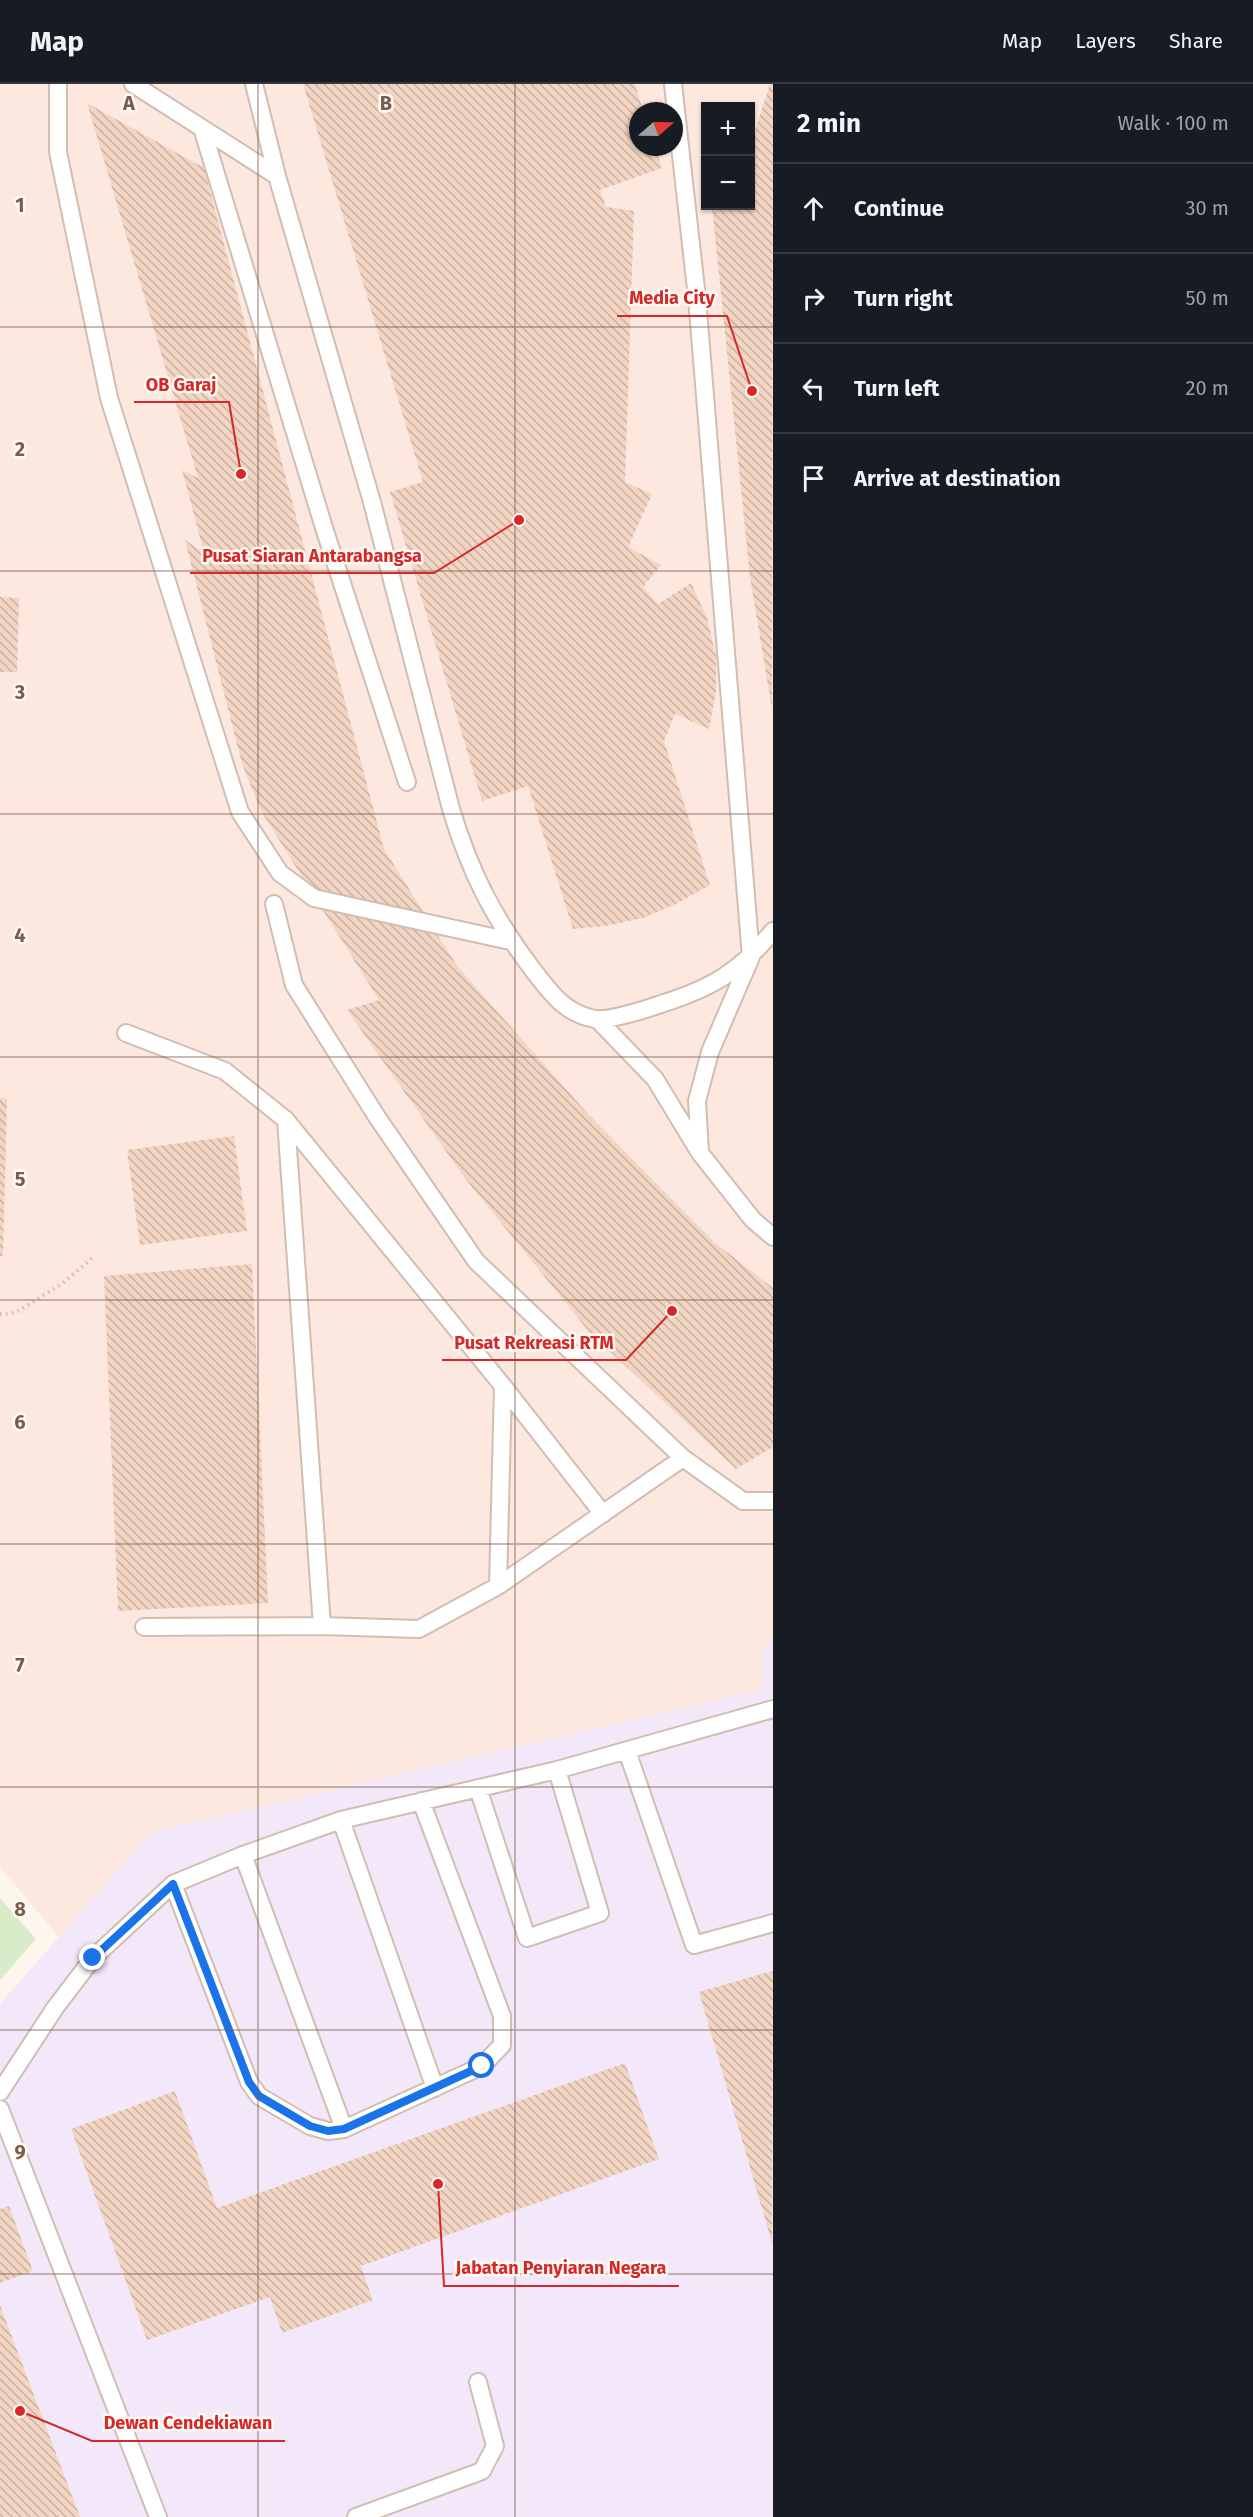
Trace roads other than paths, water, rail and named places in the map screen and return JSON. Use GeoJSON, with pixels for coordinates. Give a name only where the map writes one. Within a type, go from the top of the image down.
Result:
{"type":"FeatureCollection","features":[{"type":"Feature","properties":{"kind":"lane"},"geometry":{"type":"LineString","coordinates":[[58,84],[58,152],[109,398],[240,812],[280,873],[314,898],[510,941]]}},
{"type":"Feature","properties":{"kind":"lane"},"geometry":{"type":"LineString","coordinates":[[133,84],[277,176]]}},
{"type":"Feature","properties":{"kind":"lane"},"geometry":{"type":"LineString","coordinates":[[254,84],[277,176],[372,502],[461,843],[480,886],[510,941],[553,997],[576,1013],[597,1019],[644,1010],[694,994],[719,981],[751,957],[773,931]]}},
{"type":"Feature","properties":{"kind":"lane"},"geometry":{"type":"LineString","coordinates":[[673,84],[697,298],[751,957],[710,1052],[697,1101],[700,1153]]}},
{"type":"Feature","properties":{"kind":"lane"},"geometry":{"type":"LineString","coordinates":[[202,128],[324,531],[407,782]]}},
{"type":"Feature","properties":{"kind":"lane"},"geometry":{"type":"LineString","coordinates":[[274,904],[294,985],[377,1117],[476,1261],[683,1458],[743,1501],[773,1501]]}},
{"type":"Feature","properties":{"kind":"lane"},"geometry":{"type":"LineString","coordinates":[[597,1019],[655,1079],[700,1153],[753,1220],[773,1237]]}},
{"type":"Feature","properties":{"kind":"lane"},"geometry":{"type":"LineString","coordinates":[[126,1033],[225,1071],[286,1120],[503,1386],[603,1514]]}},
{"type":"Feature","properties":{"kind":"lane"},"geometry":{"type":"LineString","coordinates":[[286,1120],[322,1626]]}},
{"type":"Feature","properties":{"kind":"lane"},"geometry":{"type":"LineString","coordinates":[[498,1586],[503,1386]]}},
{"type":"Feature","properties":{"kind":"lane"},"geometry":{"type":"LineString","coordinates":[[144,1627],[322,1626],[419,1629],[498,1586],[683,1458]]}},
{"type":"Feature","properties":{"kind":"lane"},"geometry":{"type":"LineString","coordinates":[[0,2092],[54,2008],[93,1958],[173,1884],[243,1855],[341,1820],[556,1770],[773,1709]]}},
{"type":"Feature","properties":{"kind":"lane"},"geometry":{"type":"LineString","coordinates":[[627,1751],[694,1945],[773,1923]]}},
{"type":"Feature","properties":{"kind":"lane"},"geometry":{"type":"LineString","coordinates":[[478,1788],[527,1938],[600,1913],[556,1770]]}},
{"type":"Feature","properties":{"kind":"lane"},"geometry":{"type":"LineString","coordinates":[[173,1884],[249,2082],[259,2096],[310,2126],[328,2131],[344,2129],[482,2066],[501,2045],[502,2016],[421,1801]]}},
{"type":"Feature","properties":{"kind":"lane"},"geometry":{"type":"LineString","coordinates":[[341,1820],[435,2088]]}},
{"type":"Feature","properties":{"kind":"lane"},"geometry":{"type":"LineString","coordinates":[[243,1855],[344,2129]]}},
{"type":"Feature","properties":{"kind":"lane"},"geometry":{"type":"LineString","coordinates":[[0,2109],[158,2517]]}},
{"type":"Feature","properties":{"kind":"lane"},"geometry":{"type":"LineString","coordinates":[[356,2517],[482,2471],[495,2446],[478,2382]]}},
{"type":"Feature","properties":{"kind":"place","name":"Media City"},"geometry":{"type":"Point","coordinates":[752,391]}},
{"type":"Feature","properties":{"kind":"place","name":"OB Garaj"},"geometry":{"type":"Point","coordinates":[241,474]}},
{"type":"Feature","properties":{"kind":"place","name":"Pusat Siaran Antarabangsa"},"geometry":{"type":"Point","coordinates":[519,520]}},
{"type":"Feature","properties":{"kind":"place","name":"Pusat Rekreasi RTM"},"geometry":{"type":"Point","coordinates":[672,1311]}},
{"type":"Feature","properties":{"kind":"place","name":"Jabatan Penyiaran Negara"},"geometry":{"type":"Point","coordinates":[438,2184]}},
{"type":"Feature","properties":{"kind":"place","name":"Dewan Cendekiawan"},"geometry":{"type":"Point","coordinates":[20,2411]}}]}
